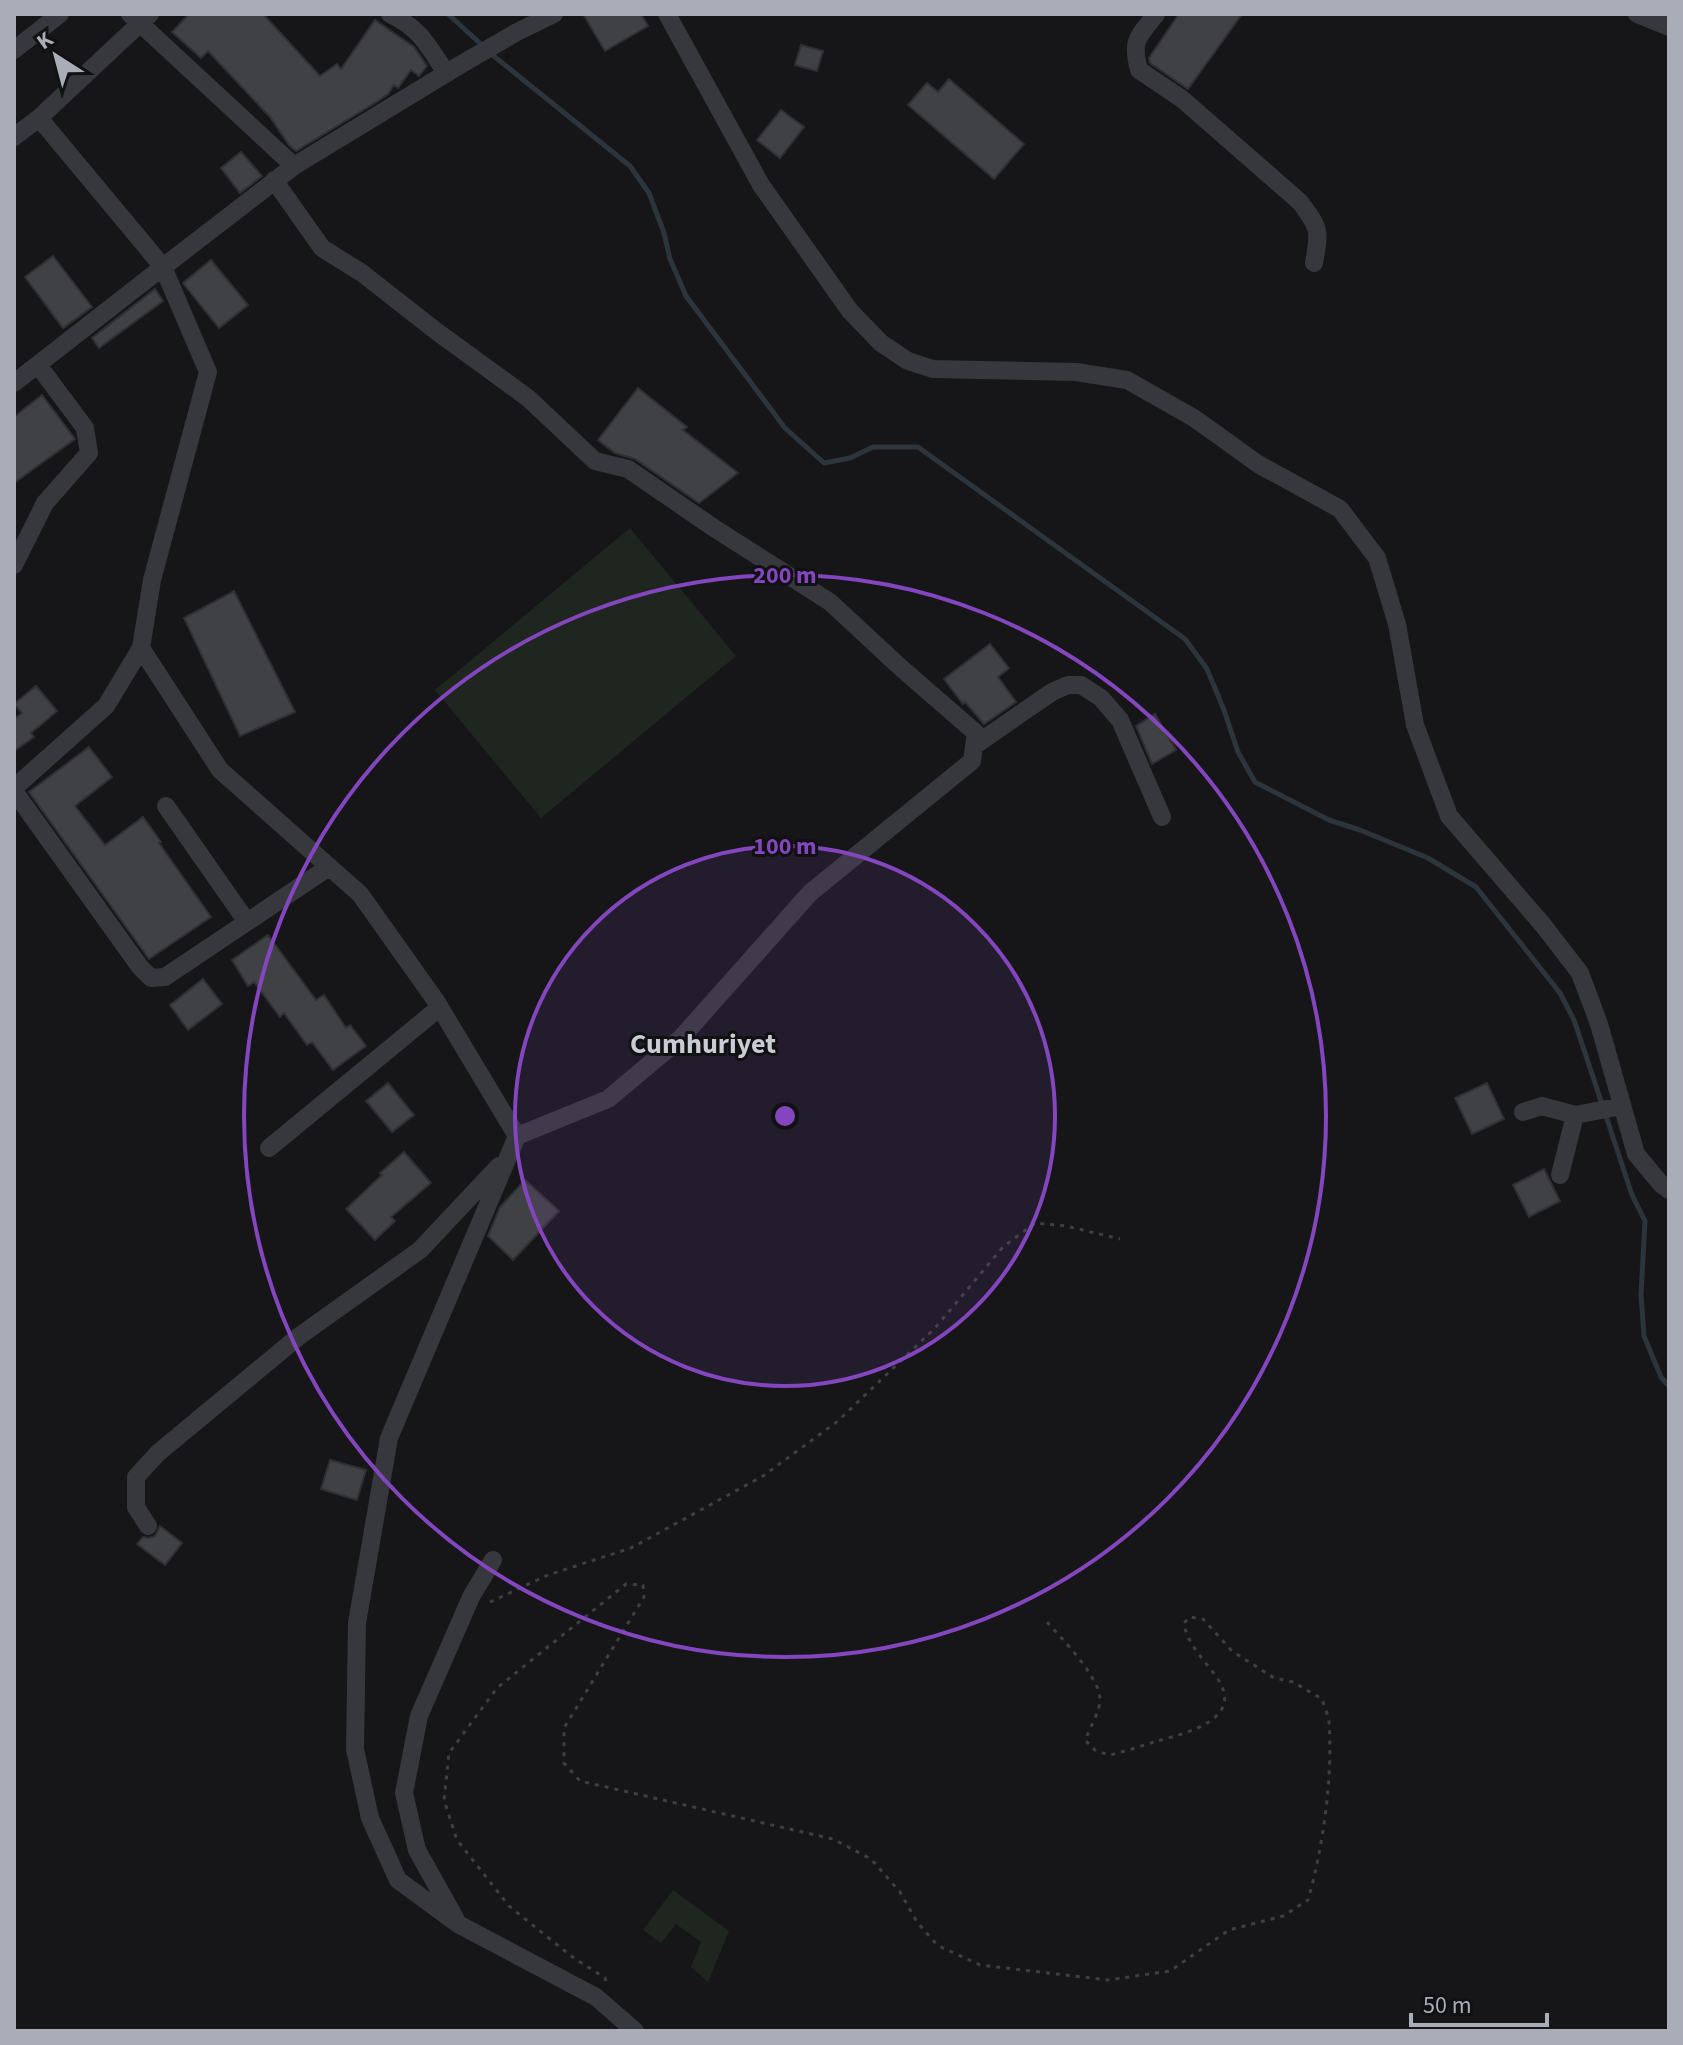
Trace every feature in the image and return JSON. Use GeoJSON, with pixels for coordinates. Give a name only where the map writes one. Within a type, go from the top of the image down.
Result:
{"type":"FeatureCollection","features":[{"type":"Feature","properties":{"kind":"street"},"geometry":{"type":"LineString","coordinates":[[14,50],[60,14]]}},
{"type":"Feature","properties":{"kind":"street"},"geometry":{"type":"LineString","coordinates":[[510,14],[517,32]]}},
{"type":"Feature","properties":{"kind":"street"},"geometry":{"type":"LineString","coordinates":[[14,383],[294,166],[453,69],[554,14]]}},
{"type":"Feature","properties":{"kind":"street"},"geometry":{"type":"LineString","coordinates":[[667,14],[761,185],[850,311],[881,343],[908,361],[933,369],[1076,372],[1127,380],[1194,418],[1258,464],[1340,509],[1377,558],[1397,624],[1415,725],[1449,816],[1580,973],[1599,1024],[1636,1154],[1669,1190]]}},
{"type":"Feature","properties":{"kind":"street"},"geometry":{"type":"LineString","coordinates":[[1156,14],[1137,39],[1134,51],[1139,70],[1182,99],[1300,202],[1319,234],[1314,263]]}},
{"type":"Feature","properties":{"kind":"street"},"geometry":{"type":"LineString","coordinates":[[1637,14],[1669,27]]}},
{"type":"Feature","properties":{"kind":"street"},"geometry":{"type":"LineString","coordinates":[[400,16],[453,69]]}},
{"type":"Feature","properties":{"kind":"street"},"geometry":{"type":"LineString","coordinates":[[14,137],[39,118],[140,17],[294,166]]}},
{"type":"Feature","properties":{"kind":"street"},"geometry":{"type":"LineString","coordinates":[[39,118],[163,267],[208,372],[152,580],[141,648],[106,706],[14,790],[140,967],[151,978],[165,977],[329,867]]}},
{"type":"Feature","properties":{"kind":"street"},"geometry":{"type":"LineString","coordinates":[[274,180],[322,248],[362,273],[528,398],[595,461],[628,469],[830,602],[976,733],[972,761],[810,893],[681,1038],[608,1099],[517,1136],[389,1438],[357,1623],[355,1749],[370,1818],[398,1880],[458,1924],[596,1997],[635,2031]]}},
{"type":"Feature","properties":{"kind":"street"},"geometry":{"type":"LineString","coordinates":[[14,565],[45,503],[89,453],[85,428],[38,365]]}},
{"type":"Feature","properties":{"kind":"street"},"geometry":{"type":"LineString","coordinates":[[141,648],[220,770],[360,894],[439,1008],[517,1136]]}},
{"type":"Feature","properties":{"kind":"street"},"geometry":{"type":"LineString","coordinates":[[974,746],[1052,692],[1068,685],[1081,685],[1101,698],[1120,720],[1162,817]]}},
{"type":"Feature","properties":{"kind":"street"},"geometry":{"type":"LineString","coordinates":[[166,806],[247,922]]}},
{"type":"Feature","properties":{"kind":"street"},"geometry":{"type":"LineString","coordinates":[[269,1148],[439,1008]]}},
{"type":"Feature","properties":{"kind":"street"},"geometry":{"type":"LineString","coordinates":[[1523,1112],[1542,1106],[1575,1115],[1622,1106]]}},
{"type":"Feature","properties":{"kind":"street"},"geometry":{"type":"LineString","coordinates":[[1560,1175],[1575,1115]]}},
{"type":"Feature","properties":{"kind":"street"},"geometry":{"type":"LineString","coordinates":[[148,1526],[136,1507],[136,1477],[158,1453],[298,1337],[420,1250],[509,1156]]}},
{"type":"Feature","properties":{"kind":"street"},"geometry":{"type":"LineString","coordinates":[[458,1924],[417,1850],[404,1793],[419,1716],[471,1597],[493,1560]]}},
{"type":"Feature","properties":{"kind":"path"},"geometry":{"type":"LineString","coordinates":[[460,1621],[495,1599],[548,1575],[631,1548],[763,1476],[838,1421],[935,1328],[1003,1247],[1035,1223],[1066,1226],[1120,1239]]}},
{"type":"Feature","properties":{"kind":"path"},"geometry":{"type":"LineString","coordinates":[[611,1990],[605,1978],[571,1956],[509,1906],[457,1840],[444,1800],[449,1753],[497,1688],[626,1584],[643,1585],[644,1597],[564,1728],[564,1763],[580,1781],[833,1839],[871,1859],[900,1892],[917,1922],[937,1945],[980,1965],[1108,1980],[1170,1971],[1229,1930],[1283,1916],[1308,1900],[1329,1789],[1329,1719],[1322,1699],[1293,1682],[1274,1678],[1232,1651],[1203,1619],[1190,1617],[1184,1628],[1219,1679],[1226,1695],[1224,1706],[1194,1731],[1110,1755],[1096,1751],[1085,1740],[1101,1700],[1094,1681],[1047,1622]]}},
{"type":"Feature","properties":{"kind":"shaded area"},"geometry":{"type":"Polygon","coordinates":[[[630,528],[736,656],[541,818],[435,690],[630,528]]]}},
{"type":"Feature","properties":{"kind":"shaded area"},"geometry":{"type":"Polygon","coordinates":[[[673,1890],[729,1931],[708,1982],[691,1967],[701,1942],[676,1924],[661,1943],[643,1930],[673,1890]]]}},
{"type":"Feature","properties":{"kind":"building"},"geometry":{"type":"Polygon","coordinates":[[[189,14],[263,14],[320,76],[337,64],[341,69],[375,20],[414,47],[427,66],[419,76],[411,70],[398,88],[394,85],[378,101],[296,151],[270,117],[208,51],[201,58],[172,32],[189,14]]]}},
{"type":"Feature","properties":{"kind":"building"},"geometry":{"type":"Polygon","coordinates":[[[583,14],[641,14],[648,26],[605,51],[583,14]]]}},
{"type":"Feature","properties":{"kind":"building"},"geometry":{"type":"Polygon","coordinates":[[[1179,14],[1242,14],[1188,89],[1150,63],[1149,58],[1179,14]]]}},
{"type":"Feature","properties":{"kind":"building"},"geometry":{"type":"Polygon","coordinates":[[[801,45],[823,51],[817,71],[795,65],[801,45]]]}},
{"type":"Feature","properties":{"kind":"building"},"geometry":{"type":"Polygon","coordinates":[[[949,79],[1024,144],[994,179],[908,105],[927,83],[938,92],[949,79]]]}},
{"type":"Feature","properties":{"kind":"building"},"geometry":{"type":"Polygon","coordinates":[[[781,110],[804,127],[780,158],[757,140],[781,110]]]}},
{"type":"Feature","properties":{"kind":"building"},"geometry":{"type":"Polygon","coordinates":[[[241,152],[262,176],[240,193],[221,168],[241,152]]]}},
{"type":"Feature","properties":{"kind":"building"},"geometry":{"type":"Polygon","coordinates":[[[53,256],[92,307],[63,328],[25,277],[53,256]]]}},
{"type":"Feature","properties":{"kind":"building"},"geometry":{"type":"Polygon","coordinates":[[[211,260],[248,305],[219,328],[183,283],[211,260]]]}},
{"type":"Feature","properties":{"kind":"building"},"geometry":{"type":"Polygon","coordinates":[[[155,289],[163,301],[99,348],[92,338],[155,289]]]}},
{"type":"Feature","properties":{"kind":"building"},"geometry":{"type":"Polygon","coordinates":[[[638,388],[687,427],[683,430],[738,473],[699,503],[635,459],[615,453],[598,440],[638,388]]]}},
{"type":"Feature","properties":{"kind":"building"},"geometry":{"type":"Polygon","coordinates":[[[42,395],[75,439],[14,483],[14,417],[42,395]]]}},
{"type":"Feature","properties":{"kind":"building"},"geometry":{"type":"Polygon","coordinates":[[[234,591],[295,712],[240,736],[184,618],[234,591]]]}},
{"type":"Feature","properties":{"kind":"building"},"geometry":{"type":"Polygon","coordinates":[[[990,644],[1009,668],[998,677],[1016,702],[984,724],[965,702],[963,704],[944,679],[990,644]]]}},
{"type":"Feature","properties":{"kind":"building"},"geometry":{"type":"Polygon","coordinates":[[[36,686],[57,711],[31,733],[34,737],[14,751],[14,719],[22,713],[14,704],[36,686]]]}},
{"type":"Feature","properties":{"kind":"building"},"geometry":{"type":"Polygon","coordinates":[[[1155,714],[1176,750],[1152,764],[1136,726],[1155,714]]]}},
{"type":"Feature","properties":{"kind":"building"},"geometry":{"type":"Polygon","coordinates":[[[89,747],[112,777],[75,806],[105,845],[143,817],[211,917],[149,959],[29,792],[89,747]]]}},
{"type":"Feature","properties":{"kind":"building"},"geometry":{"type":"Polygon","coordinates":[[[268,935],[316,1000],[324,995],[346,1028],[350,1025],[366,1046],[333,1070],[312,1042],[307,1045],[284,1013],[280,1017],[254,982],[248,986],[232,960],[268,935]]]}},
{"type":"Feature","properties":{"kind":"building"},"geometry":{"type":"Polygon","coordinates":[[[203,979],[222,1004],[188,1030],[170,1005],[203,979]]]}},
{"type":"Feature","properties":{"kind":"building"},"geometry":{"type":"Polygon","coordinates":[[[388,1083],[414,1115],[392,1132],[366,1101],[388,1083]]]}},
{"type":"Feature","properties":{"kind":"building"},"geometry":{"type":"Polygon","coordinates":[[[1487,1083],[1504,1119],[1472,1134],[1455,1098],[1487,1083]]]}},
{"type":"Feature","properties":{"kind":"building"},"geometry":{"type":"Polygon","coordinates":[[[404,1152],[431,1183],[391,1217],[395,1221],[375,1240],[346,1209],[404,1152]]]}},
{"type":"Feature","properties":{"kind":"building"},"geometry":{"type":"Polygon","coordinates":[[[1544,1169],[1560,1201],[1529,1217],[1513,1185],[1544,1169]]]}},
{"type":"Feature","properties":{"kind":"building"},"geometry":{"type":"Polygon","coordinates":[[[525,1180],[559,1211],[513,1260],[488,1236],[500,1207],[525,1180]]]}},
{"type":"Feature","properties":{"kind":"building"},"geometry":{"type":"Polygon","coordinates":[[[330,1460],[366,1470],[357,1500],[321,1489],[330,1460]]]}},
{"type":"Feature","properties":{"kind":"building"},"geometry":{"type":"Polygon","coordinates":[[[160,1526],[182,1543],[165,1565],[137,1544],[143,1537],[155,1536],[160,1526]]]}},
{"type":"Feature","properties":{"kind":"waterway"},"geometry":{"type":"LineString","coordinates":[[448,14],[483,46]]}},
{"type":"Feature","properties":{"kind":"waterway"},"geometry":{"type":"LineString","coordinates":[[490,53],[630,166],[649,193],[670,259],[686,296],[785,428],[824,463],[850,458],[873,447],[918,447],[1185,639],[1207,669],[1238,752],[1255,782],[1329,820],[1428,858],[1476,887],[1560,993],[1574,1020],[1602,1104]]}},
{"type":"Feature","properties":{"kind":"waterway"},"geometry":{"type":"LineString","coordinates":[[1605,1113],[1632,1195],[1645,1221],[1641,1295],[1644,1336],[1661,1377],[1669,1386]]}},
{"type":"Feature","properties":{"kind":"district","name":"Cumhuriyet"},"geometry":{"type":"Point","coordinates":[703,1044]}}]}
